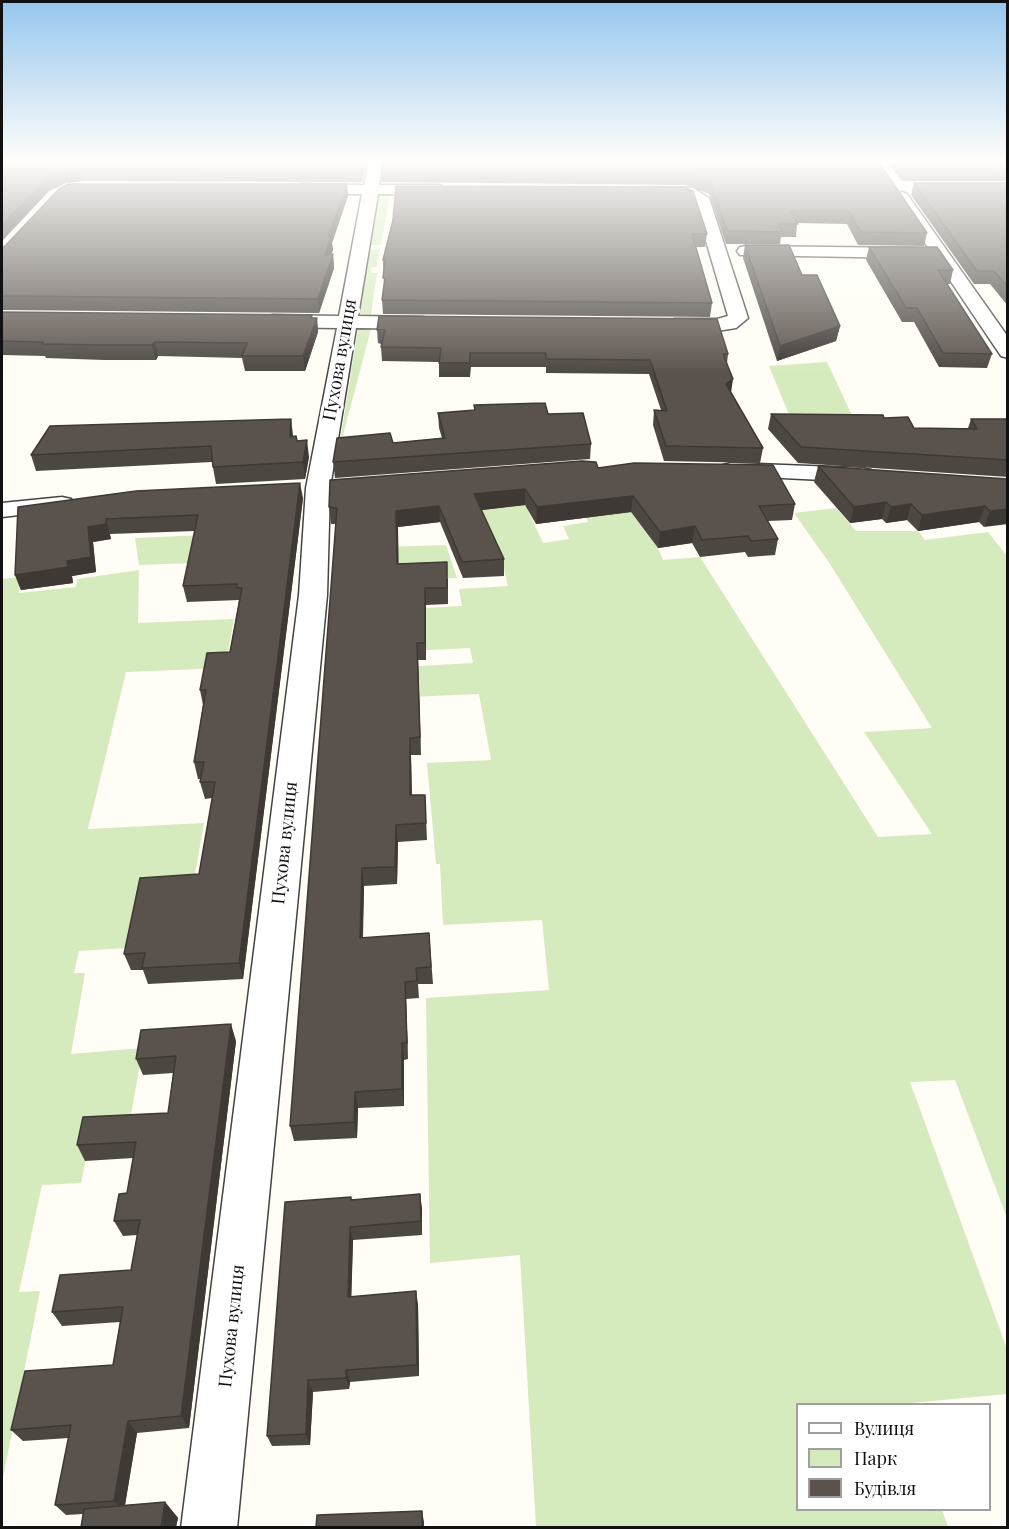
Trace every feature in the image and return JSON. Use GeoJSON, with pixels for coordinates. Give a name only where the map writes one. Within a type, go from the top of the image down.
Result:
{"type":"FeatureCollection","features":[{"type":"Feature","properties":{"kind":"street","name":"Пухова вулиця"},"geometry":{"type":"LineString","coordinates":[[209,1527],[313,595],[318,488],[363,232]]}},
{"type":"Feature","properties":{"kind":"street"},"geometry":{"type":"LineString","coordinates":[[658,325],[717,325],[735,321],[738,318],[711,232]]}},
{"type":"Feature","properties":{"kind":"street"},"geometry":{"type":"LineString","coordinates":[[926,232],[1008,352]]}},
{"type":"Feature","properties":{"kind":"street"},"geometry":{"type":"LineString","coordinates":[[717,251],[941,254]]}},
{"type":"Feature","properties":{"kind":"street"},"geometry":{"type":"LineString","coordinates":[[252,321],[442,323]]}},
{"type":"Feature","properties":{"kind":"street"},"geometry":{"type":"LineString","coordinates":[[706,469],[882,477]]}},
{"type":"Feature","properties":{"kind":"street"},"geometry":{"type":"LineString","coordinates":[[2,510],[88,502]]}},
{"type":"Feature","properties":{"kind":"green space"},"geometry":{"type":"Polygon","coordinates":[[[373,232],[383,232],[381,245],[371,245],[373,232]]]}},
{"type":"Feature","properties":{"kind":"green space"},"geometry":{"type":"Polygon","coordinates":[[[370,250],[380,250],[377,267],[372,267],[371,273],[377,273],[371,315],[360,315],[370,250]]]}},
{"type":"Feature","properties":{"kind":"green space"},"geometry":{"type":"Polygon","coordinates":[[[358,329],[371,329],[338,454],[358,329]]]}},
{"type":"Feature","properties":{"kind":"green space"},"geometry":{"type":"Polygon","coordinates":[[[827,362],[857,426],[793,424],[769,366],[827,362]]]}},
{"type":"Feature","properties":{"kind":"green space"},"geometry":{"type":"Polygon","coordinates":[[[525,504],[543,543],[569,539],[563,526],[588,522],[585,514],[628,508],[658,548],[663,560],[700,557],[878,837],[932,834],[864,732],[932,728],[830,564],[794,513],[836,508],[856,531],[918,531],[925,540],[988,532],[1007,556],[1007,1218],[955,1080],[910,1082],[1007,1349],[1007,1394],[910,1403],[796,1403],[796,1511],[942,1511],[948,1527],[536,1527],[520,1255],[430,1263],[426,998],[549,990],[542,920],[443,925],[440,864],[436,864],[427,763],[491,760],[479,694],[386,698],[385,668],[473,663],[470,648],[329,655],[405,609],[462,606],[459,589],[508,586],[498,543],[477,510],[525,504]]]}},
{"type":"Feature","properties":{"kind":"green space"},"geometry":{"type":"Polygon","coordinates":[[[248,533],[244,561],[139,565],[135,538],[248,533]]]}},
{"type":"Feature","properties":{"kind":"green space"},"geometry":{"type":"Polygon","coordinates":[[[446,545],[457,578],[384,581],[383,547],[446,545]]]}},
{"type":"Feature","properties":{"kind":"green space"},"geometry":{"type":"Polygon","coordinates":[[[139,570],[138,623],[234,619],[225,668],[126,672],[88,829],[204,823],[192,891],[127,948],[79,951],[74,973],[85,973],[71,1054],[143,1048],[128,1131],[91,1134],[81,1183],[42,1185],[19,1292],[40,1291],[2,1483],[2,579],[20,577],[19,593],[76,587],[77,579],[139,570]]]}},
{"type":"Feature","properties":{"kind":"building"},"geometry":{"type":"Polygon","coordinates":[[[18,232],[330,232],[328,237],[331,237],[325,255],[333,254],[318,299],[2,296],[2,248],[18,232]]]}},
{"type":"Feature","properties":{"kind":"building"},"geometry":{"type":"Polygon","coordinates":[[[390,232],[706,232],[692,234],[712,303],[382,300],[385,278],[383,278],[385,260],[383,260],[390,232]]]}},
{"type":"Feature","properties":{"kind":"building"},"geometry":{"type":"Polygon","coordinates":[[[949,232],[1008,232],[1008,287],[994,271],[977,271],[949,232]]]}},
{"type":"Feature","properties":{"kind":"building"},"geometry":{"type":"Polygon","coordinates":[[[745,245],[789,245],[802,275],[817,275],[840,326],[780,346],[745,245]]]}},
{"type":"Feature","properties":{"kind":"building"},"geometry":{"type":"Polygon","coordinates":[[[869,247],[937,247],[953,270],[938,270],[992,354],[943,353],[917,308],[906,308],[869,247]]]}},
{"type":"Feature","properties":{"kind":"building"},"geometry":{"type":"Polygon","coordinates":[[[2,312],[312,315],[311,318],[317,318],[303,356],[242,356],[247,343],[155,342],[152,345],[101,345],[2,341],[2,312]]]}},
{"type":"Feature","properties":{"kind":"building"},"geometry":{"type":"Polygon","coordinates":[[[379,316],[717,319],[728,354],[723,354],[733,379],[726,384],[763,448],[666,446],[654,410],[667,411],[650,360],[546,359],[546,353],[470,353],[470,363],[439,363],[441,348],[381,347],[385,330],[377,330],[379,316]]]}},
{"type":"Feature","properties":{"kind":"building"},"geometry":{"type":"Polygon","coordinates":[[[545,403],[548,414],[583,413],[591,444],[333,462],[337,438],[390,433],[393,443],[445,438],[438,413],[475,410],[474,405],[545,403]]]}},
{"type":"Feature","properties":{"kind":"building"},"geometry":{"type":"Polygon","coordinates":[[[771,414],[908,417],[914,428],[977,429],[971,419],[1008,419],[1008,460],[801,447],[771,414]]]}},
{"type":"Feature","properties":{"kind":"building"},"geometry":{"type":"Polygon","coordinates":[[[291,419],[290,437],[296,436],[297,441],[307,440],[303,462],[213,467],[211,446],[31,455],[50,426],[291,419]]]}},
{"type":"Feature","properties":{"kind":"building"},"geometry":{"type":"Polygon","coordinates":[[[582,461],[596,462],[598,468],[634,463],[773,465],[795,504],[759,506],[778,539],[751,541],[748,536],[702,540],[695,526],[660,532],[633,496],[537,507],[525,489],[474,494],[504,559],[462,562],[439,506],[396,511],[397,564],[447,562],[447,588],[425,588],[425,643],[417,643],[420,737],[410,738],[410,795],[425,795],[426,823],[396,825],[395,867],[362,868],[360,938],[429,933],[431,967],[416,968],[417,981],[405,982],[407,1043],[402,1043],[402,1089],[355,1092],[354,1122],[290,1126],[337,508],[329,507],[330,480],[582,461]]]}},
{"type":"Feature","properties":{"kind":"building"},"geometry":{"type":"Polygon","coordinates":[[[818,466],[1008,479],[1008,509],[990,511],[985,506],[922,515],[911,504],[891,507],[886,502],[854,507],[818,466]]]}},
{"type":"Feature","properties":{"kind":"building"},"geometry":{"type":"Polygon","coordinates":[[[300,483],[239,963],[142,968],[145,953],[124,954],[140,878],[199,874],[215,782],[200,782],[204,762],[194,762],[206,690],[200,690],[207,653],[230,652],[242,588],[237,588],[237,584],[183,586],[198,515],[106,519],[106,524],[88,527],[91,557],[67,561],[68,567],[15,575],[18,507],[136,491],[300,483]]]}},
{"type":"Feature","properties":{"kind":"building"},"geometry":{"type":"Polygon","coordinates":[[[231,1024],[181,1416],[128,1421],[114,1501],[55,1505],[71,1425],[11,1430],[25,1371],[113,1365],[123,1307],[52,1312],[60,1275],[131,1270],[140,1220],[114,1221],[119,1194],[127,1193],[136,1142],[77,1145],[83,1117],[168,1113],[176,1056],[136,1059],[141,1030],[231,1024]]]}},
{"type":"Feature","properties":{"kind":"building"},"geometry":{"type":"Polygon","coordinates":[[[420,1194],[421,1221],[350,1227],[348,1297],[416,1291],[417,1365],[346,1370],[346,1378],[308,1380],[306,1434],[267,1436],[285,1202],[351,1197],[351,1200],[420,1194]]]}},
{"type":"Feature","properties":{"kind":"building"},"geometry":{"type":"Polygon","coordinates":[[[165,1502],[161,1527],[81,1527],[84,1509],[165,1502]]]}},
{"type":"Feature","properties":{"kind":"building"},"geometry":{"type":"Polygon","coordinates":[[[422,1511],[422,1527],[316,1527],[317,1515],[422,1511]]]}}]}
